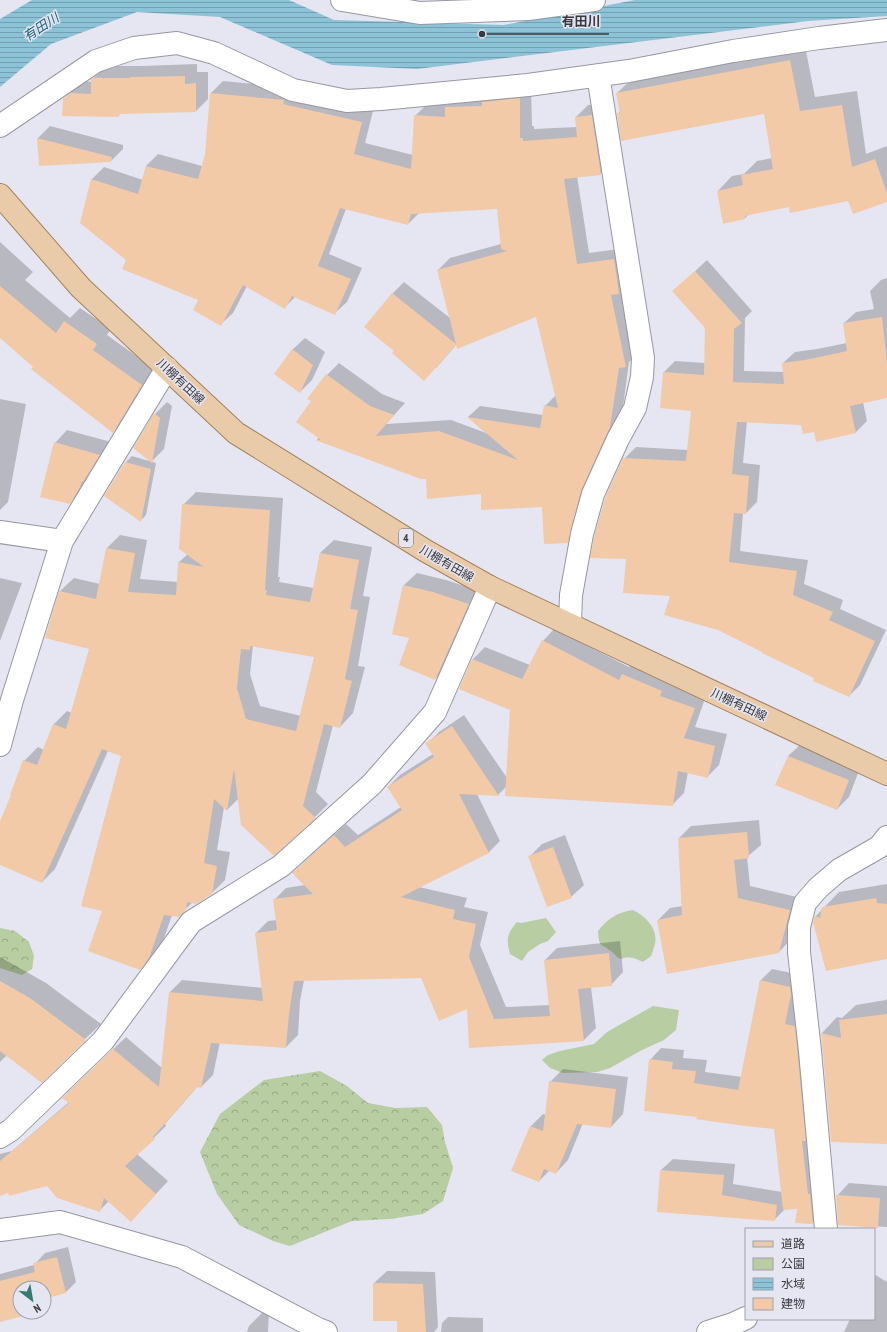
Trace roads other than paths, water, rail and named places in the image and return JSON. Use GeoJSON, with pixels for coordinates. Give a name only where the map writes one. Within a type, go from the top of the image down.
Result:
{"type":"FeatureCollection","features":[{"type":"Feature","properties":{"kind":"main road","name":"川棚有田線"},"geometry":{"type":"LineString","coordinates":[[0,195],[81,288],[236,433],[426,551],[490,587],[887,774]]}},
{"type":"Feature","properties":{"kind":"street"},"geometry":{"type":"LineString","coordinates":[[342,0],[420,13],[528,10],[594,0]]}},
{"type":"Feature","properties":{"kind":"street"},"geometry":{"type":"LineString","coordinates":[[0,126],[96,61],[134,48],[177,43],[214,53],[293,90],[347,101],[528,85],[629,71],[733,51],[819,38],[887,30]]}},
{"type":"Feature","properties":{"kind":"street"},"geometry":{"type":"LineString","coordinates":[[570,624],[571,595],[582,534],[593,494],[618,439],[635,408],[642,378],[643,358],[598,75]]}},
{"type":"Feature","properties":{"kind":"street"},"geometry":{"type":"LineString","coordinates":[[0,745],[6,701],[62,541],[167,368]]}},
{"type":"Feature","properties":{"kind":"street"},"geometry":{"type":"LineString","coordinates":[[0,532],[62,541]]}},
{"type":"Feature","properties":{"kind":"street"},"geometry":{"type":"LineString","coordinates":[[0,1137],[11,1130],[103,1041],[191,922],[281,866],[372,784],[435,712],[490,587]]}},
{"type":"Feature","properties":{"kind":"street"},"geometry":{"type":"LineString","coordinates":[[826,1228],[810,1051],[799,952],[799,927],[805,904],[818,888],[839,870],[879,847],[887,837]]}},
{"type":"Feature","properties":{"kind":"street"},"geometry":{"type":"LineString","coordinates":[[0,1230],[60,1222],[182,1257],[326,1332]]}},
{"type":"Feature","properties":{"kind":"street"},"geometry":{"type":"LineString","coordinates":[[708,1332],[745,1318]]}},
{"type":"Feature","properties":{"kind":"water","name":"有田川"},"geometry":{"type":"Polygon","coordinates":[[[32,0],[289,0],[334,20],[504,25],[635,0],[887,0],[887,16],[808,21],[417,69],[332,65],[220,17],[137,12],[51,44],[0,87],[0,19],[32,0]]]}},
{"type":"Feature","properties":{"kind":"place","name":"有田川"},"geometry":{"type":"Point","coordinates":[482,34]}}]}
